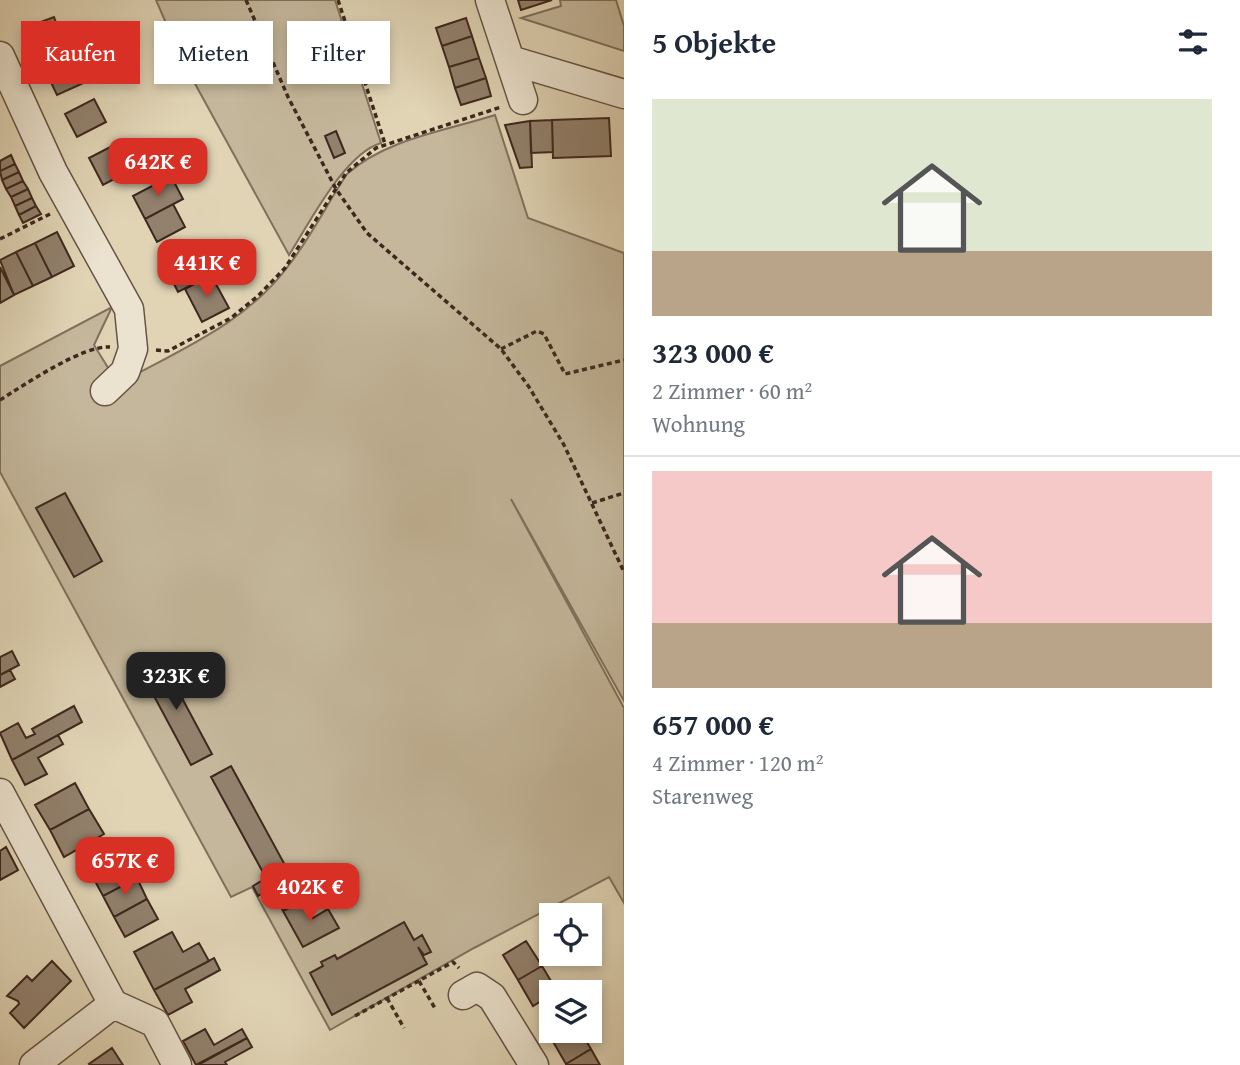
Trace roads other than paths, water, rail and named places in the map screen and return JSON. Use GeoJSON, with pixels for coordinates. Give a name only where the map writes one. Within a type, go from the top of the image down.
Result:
{"type":"FeatureCollection","features":[{"type":"Feature","properties":{"kind":"street"},"geometry":{"type":"LineString","coordinates":[[490,0],[523,100]]}},
{"type":"Feature","properties":{"kind":"street"},"geometry":{"type":"LineString","coordinates":[[0,56],[71,204],[129,309],[134,343],[125,372],[105,391]]}},
{"type":"Feature","properties":{"kind":"street"},"geometry":{"type":"LineString","coordinates":[[510,60],[624,94]]}},
{"type":"Feature","properties":{"kind":"street"},"geometry":{"type":"LineString","coordinates":[[0,793],[113,1004],[155,1023],[177,1065]]}},
{"type":"Feature","properties":{"kind":"street"},"geometry":{"type":"LineString","coordinates":[[470,991],[492,997],[534,1065]]}},
{"type":"Feature","properties":{"kind":"street"},"geometry":{"type":"LineString","coordinates":[[34,1065],[113,1004]]}}]}
